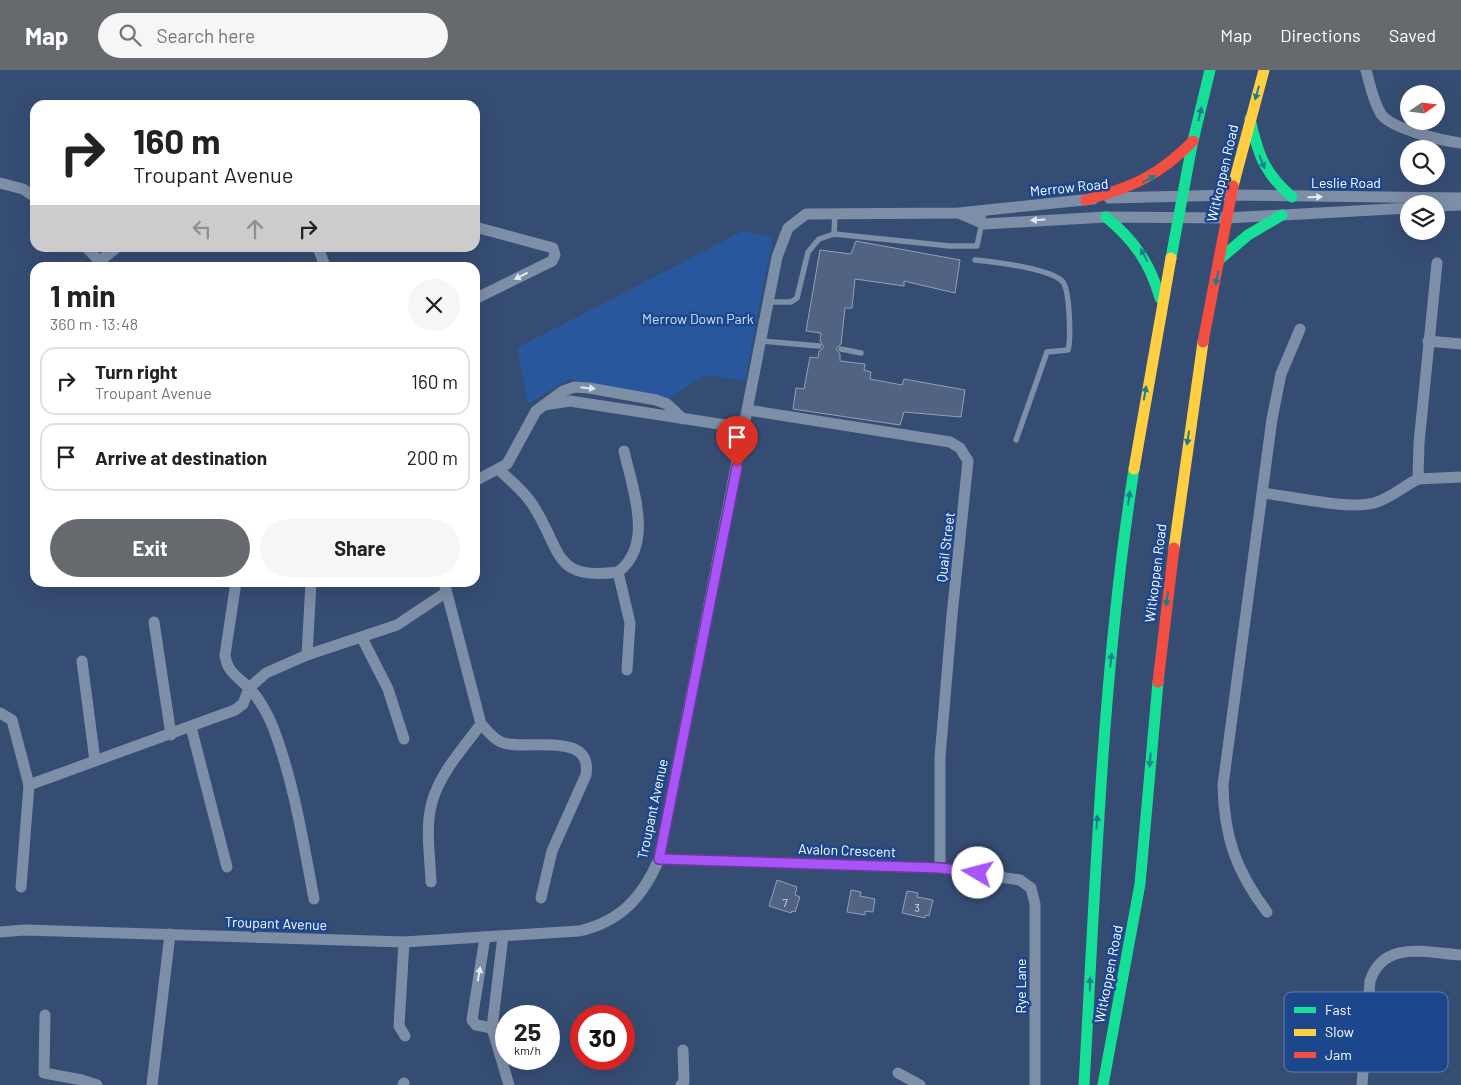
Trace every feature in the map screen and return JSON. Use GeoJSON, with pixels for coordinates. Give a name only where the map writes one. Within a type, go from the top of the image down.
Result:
{"type":"FeatureCollection","features":[{"type":"Feature","properties":{"kind":"main road","name":"Witkoppen Road"},"geometry":{"type":"LineString","coordinates":[[1084,1085],[1094,858],[1103,733],[1121,556],[1137,441],[1161,300],[1180,218],[1193,141],[1210,70]]}},
{"type":"Feature","properties":{"kind":"main road","name":"Witkoppen Road"},"geometry":{"type":"LineString","coordinates":[[1103,1085],[1139,892],[1152,732],[1182,471],[1200,355],[1221,258],[1231,195],[1250,117],[1264,70]]}},
{"type":"Feature","properties":{"kind":"main road"},"geometry":{"type":"LineString","coordinates":[[1250,117],[1265,170],[1277,185],[1292,197]]}},
{"type":"Feature","properties":{"kind":"main road"},"geometry":{"type":"LineString","coordinates":[[1086,200],[1130,187],[1154,177],[1193,141]]}},
{"type":"Feature","properties":{"kind":"main road"},"geometry":{"type":"LineString","coordinates":[[1221,258],[1248,235],[1282,214]]}},
{"type":"Feature","properties":{"kind":"main road"},"geometry":{"type":"LineString","coordinates":[[1106,217],[1130,236],[1142,250],[1156,280],[1161,300]]}},
{"type":"Feature","properties":{"kind":"street"},"geometry":{"type":"LineString","coordinates":[[1366,70],[1374,101],[1382,116],[1390,122],[1409,129],[1461,143]]}},
{"type":"Feature","properties":{"kind":"street"},"geometry":{"type":"LineString","coordinates":[[0,183],[30,194]]}},
{"type":"Feature","properties":{"kind":"street","name":"Leslie Road"},"geometry":{"type":"LineString","coordinates":[[1183,196],[1461,198]]}},
{"type":"Feature","properties":{"kind":"street","name":"Merrow Road"},"geometry":{"type":"LineString","coordinates":[[806,214],[984,212],[1086,200],[1183,196]]}},
{"type":"Feature","properties":{"kind":"street"},"geometry":{"type":"LineString","coordinates":[[1445,206],[1461,205]]}},
{"type":"Feature","properties":{"kind":"street","name":"Leslie Road"},"geometry":{"type":"LineString","coordinates":[[1227,218],[1400,208]]}},
{"type":"Feature","properties":{"kind":"street","name":"Merrow Road"},"geometry":{"type":"LineString","coordinates":[[959,213],[984,224],[1106,217],[1227,218]]}},
{"type":"Feature","properties":{"kind":"street","name":"Troupant Avenue"},"geometry":{"type":"LineString","coordinates":[[0,932],[25,930],[404,942],[579,931],[604,923],[621,914],[632,905],[650,880],[659,859],[777,257],[788,228],[806,214]]}},
{"type":"Feature","properties":{"kind":"street"},"geometry":{"type":"LineString","coordinates":[[480,228],[553,248],[556,254],[552,261],[480,297]]}},
{"type":"Feature","properties":{"kind":"street"},"geometry":{"type":"LineString","coordinates":[[91,252],[101,262]]}},
{"type":"Feature","properties":{"kind":"street"},"geometry":{"type":"LineString","coordinates":[[105,262],[113,252]]}},
{"type":"Feature","properties":{"kind":"street"},"geometry":{"type":"LineString","coordinates":[[1418,479],[1428,341],[1437,264]]}},
{"type":"Feature","properties":{"kind":"street"},"geometry":{"type":"LineString","coordinates":[[1267,912],[1249,888],[1236,862],[1223,814],[1223,785],[1276,398],[1281,374],[1300,329]]}},
{"type":"Feature","properties":{"kind":"street"},"geometry":{"type":"LineString","coordinates":[[1428,341],[1461,344]]}},
{"type":"Feature","properties":{"kind":"street"},"geometry":{"type":"LineString","coordinates":[[480,479],[499,470],[511,458],[532,416],[563,390],[575,387],[589,388],[656,400],[667,404],[683,419]]}},
{"type":"Feature","properties":{"kind":"street"},"geometry":{"type":"LineString","coordinates":[[544,405],[570,401],[745,428]]}},
{"type":"Feature","properties":{"kind":"street","name":"Quail Street"},"geometry":{"type":"LineString","coordinates":[[748,410],[950,442],[960,448],[968,461],[940,756],[940,868]]}},
{"type":"Feature","properties":{"kind":"street"},"geometry":{"type":"LineString","coordinates":[[499,470],[534,506],[564,564],[586,574],[618,572],[630,559],[638,535],[637,512],[624,451]]}},
{"type":"Feature","properties":{"kind":"street"},"geometry":{"type":"LineString","coordinates":[[1262,492],[1350,504],[1373,503],[1418,479],[1461,477]]}},
{"type":"Feature","properties":{"kind":"street"},"geometry":{"type":"LineString","coordinates":[[618,572],[630,623],[627,670]]}},
{"type":"Feature","properties":{"kind":"street"},"geometry":{"type":"LineString","coordinates":[[235,587],[225,655],[226,665],[231,673],[250,688],[273,726],[290,783],[314,899]]}},
{"type":"Feature","properties":{"kind":"street"},"geometry":{"type":"LineString","coordinates":[[307,655],[311,587]]}},
{"type":"Feature","properties":{"kind":"street"},"geometry":{"type":"LineString","coordinates":[[29,785],[171,735],[238,709],[250,688],[266,673],[307,655],[397,626],[445,588],[481,724],[494,738],[509,744],[556,745],[573,748],[581,755],[586,764],[586,775],[552,852],[540,898]]}},
{"type":"Feature","properties":{"kind":"street"},"geometry":{"type":"LineString","coordinates":[[154,622],[171,735]]}},
{"type":"Feature","properties":{"kind":"street"},"geometry":{"type":"LineString","coordinates":[[362,638],[388,689],[404,739]]}},
{"type":"Feature","properties":{"kind":"street"},"geometry":{"type":"LineString","coordinates":[[82,661],[95,761]]}},
{"type":"Feature","properties":{"kind":"street"},"geometry":{"type":"LineString","coordinates":[[0,713],[12,720],[29,785],[21,887]]}},
{"type":"Feature","properties":{"kind":"street"},"geometry":{"type":"LineString","coordinates":[[430,882],[429,822],[432,802],[440,782],[481,724]]}},
{"type":"Feature","properties":{"kind":"street"},"geometry":{"type":"LineString","coordinates":[[191,727],[227,868]]}},
{"type":"Feature","properties":{"kind":"street","name":"Avalon Crescent"},"geometry":{"type":"LineString","coordinates":[[659,859],[940,868],[1016,878],[1030,888]]}},
{"type":"Feature","properties":{"kind":"street","name":"Rye Lane"},"geometry":{"type":"LineString","coordinates":[[1030,888],[1035,904],[1035,1085]]}},
{"type":"Feature","properties":{"kind":"street"},"geometry":{"type":"LineString","coordinates":[[152,1085],[170,934]]}},
{"type":"Feature","properties":{"kind":"street"},"geometry":{"type":"LineString","coordinates":[[503,936],[492,1028],[509,1085]]}},
{"type":"Feature","properties":{"kind":"street"},"geometry":{"type":"LineString","coordinates":[[485,937],[472,1020],[476,1025],[492,1028]]}},
{"type":"Feature","properties":{"kind":"street"},"geometry":{"type":"LineString","coordinates":[[404,942],[399,1026],[405,1036]]}},
{"type":"Feature","properties":{"kind":"street"},"geometry":{"type":"LineString","coordinates":[[1369,992],[1374,969],[1392,954],[1407,952],[1461,956]]}},
{"type":"Feature","properties":{"kind":"street"},"geometry":{"type":"LineString","coordinates":[[45,1015],[44,1073],[98,1085]]}},
{"type":"Feature","properties":{"kind":"street"},"geometry":{"type":"LineString","coordinates":[[681,1085],[684,1082],[683,1050]]}},
{"type":"Feature","properties":{"kind":"street"},"geometry":{"type":"LineString","coordinates":[[1362,1085],[1363,1072]]}},
{"type":"Feature","properties":{"kind":"street"},"geometry":{"type":"LineString","coordinates":[[898,1074],[920,1085]]}},
{"type":"Feature","properties":{"kind":"lane"},"geometry":{"type":"LineString","coordinates":[[769,302],[791,302],[796,299],[808,252],[819,239],[834,234],[950,246],[978,246],[984,224],[984,212]]}},
{"type":"Feature","properties":{"kind":"lane"},"geometry":{"type":"LineString","coordinates":[[834,234],[835,214]]}},
{"type":"Feature","properties":{"kind":"lane"},"geometry":{"type":"LineString","coordinates":[[975,260],[1017,265],[1058,278],[1067,288],[1068,350],[1047,352],[1016,440]]}},
{"type":"Feature","properties":{"kind":"lane"},"geometry":{"type":"LineString","coordinates":[[761,341],[819,346]]}},
{"type":"Feature","properties":{"kind":"lane"},"geometry":{"type":"LineString","coordinates":[[840,349],[861,353]]}},
{"type":"Feature","properties":{"kind":"green space","name":"Merrow Down Park"},"geometry":{"type":"Polygon","coordinates":[[[743,231],[773,237],[745,381],[705,375],[670,398],[569,379],[528,404],[517,348],[743,231]]]}},
{"type":"Feature","properties":{"kind":"building"},"geometry":{"type":"Polygon","coordinates":[[[856,241],[960,260],[955,293],[904,281],[904,286],[855,279],[852,308],[845,308],[841,344],[836,349],[840,354],[840,361],[865,364],[864,370],[871,372],[870,379],[902,385],[904,379],[965,390],[961,417],[904,412],[900,425],[793,409],[796,388],[804,389],[810,357],[818,358],[819,351],[824,347],[820,341],[821,333],[806,331],[820,250],[851,254],[856,241]]]}},
{"type":"Feature","properties":{"kind":"building"},"geometry":{"type":"Polygon","coordinates":[[[777,880],[797,887],[795,895],[800,897],[795,912],[792,911],[791,913],[769,906],[777,880]]]}},
{"type":"Feature","properties":{"kind":"building"},"geometry":{"type":"Polygon","coordinates":[[[851,890],[861,892],[860,896],[875,899],[873,912],[865,911],[865,915],[847,912],[851,890]]]}},
{"type":"Feature","properties":{"kind":"building"},"geometry":{"type":"Polygon","coordinates":[[[907,891],[918,893],[917,897],[933,900],[929,916],[926,915],[925,918],[902,913],[907,891]]]}},
{"type":"Feature","properties":{"kind":"traffic: fast"},"geometry":{"type":"LineString","coordinates":[[1171,258],[1192,145],[1210,70]]}},
{"type":"Feature","properties":{"kind":"traffic: fast"},"geometry":{"type":"LineString","coordinates":[[1250,119],[1259,153],[1275,180],[1292,197]]}},
{"type":"Feature","properties":{"kind":"traffic: fast"},"geometry":{"type":"LineString","coordinates":[[1221,258],[1248,235],[1282,215]]}},
{"type":"Feature","properties":{"kind":"traffic: fast"},"geometry":{"type":"LineString","coordinates":[[1106,217],[1125,234],[1140,253],[1156,285],[1160,298]]}},
{"type":"Feature","properties":{"kind":"traffic: fast"},"geometry":{"type":"LineString","coordinates":[[1084,1085],[1107,699],[1114,622],[1134,469]]}},
{"type":"Feature","properties":{"kind":"traffic: fast"},"geometry":{"type":"LineString","coordinates":[[1103,1085],[1140,884],[1158,682]]}},
{"type":"Feature","properties":{"kind":"traffic: slow"},"geometry":{"type":"LineString","coordinates":[[1233,186],[1264,70]]}},
{"type":"Feature","properties":{"kind":"traffic: slow"},"geometry":{"type":"LineString","coordinates":[[1134,469],[1171,258]]}},
{"type":"Feature","properties":{"kind":"traffic: slow"},"geometry":{"type":"LineString","coordinates":[[1174,548],[1203,342]]}},
{"type":"Feature","properties":{"kind":"traffic: jam"},"geometry":{"type":"LineString","coordinates":[[1086,200],[1144,179],[1181,153],[1193,141]]}},
{"type":"Feature","properties":{"kind":"traffic: jam"},"geometry":{"type":"LineString","coordinates":[[1203,342],[1233,186]]}},
{"type":"Feature","properties":{"kind":"traffic: jam"},"geometry":{"type":"LineString","coordinates":[[1158,682],[1174,548]]}},
{"type":"Feature","properties":{"kind":"route"},"geometry":{"type":"LineString","coordinates":[[737,467],[659,859],[940,868],[978,873]]}}]}
